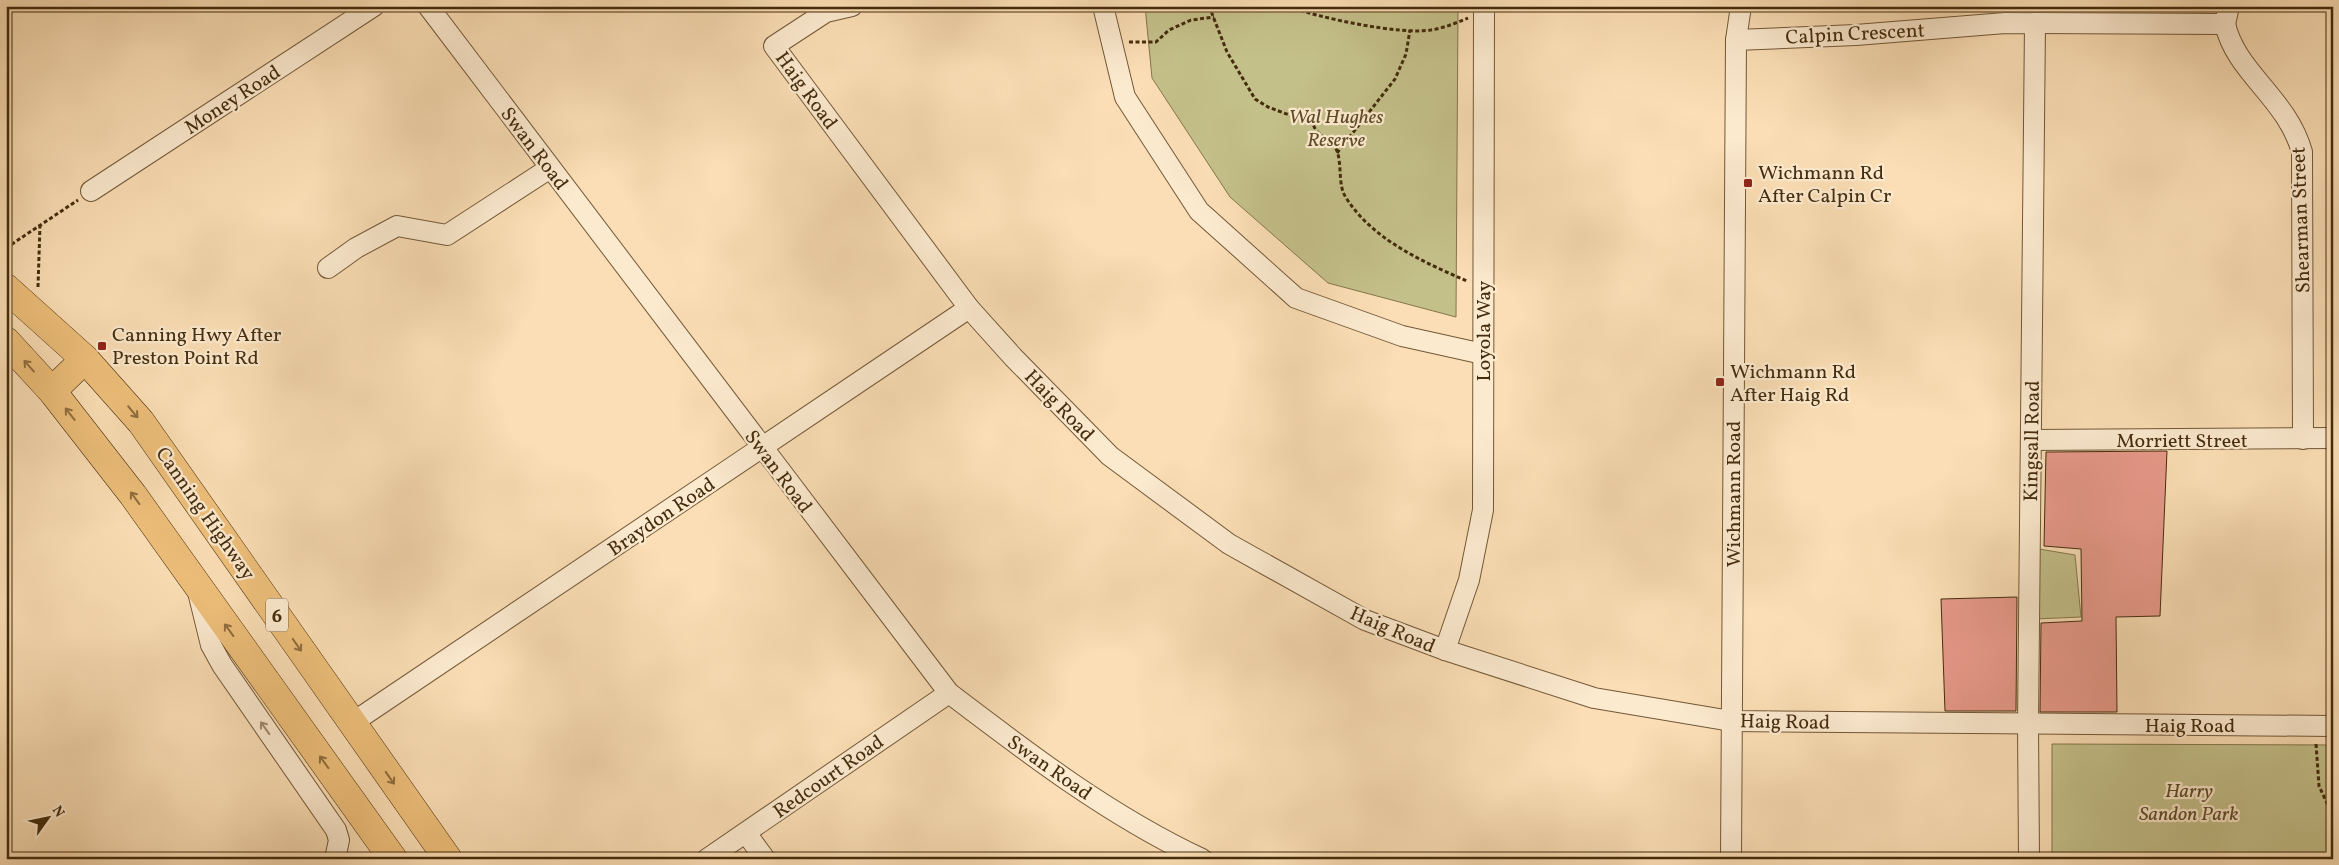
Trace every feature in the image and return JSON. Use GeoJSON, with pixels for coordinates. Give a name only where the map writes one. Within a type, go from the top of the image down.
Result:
{"type":"FeatureCollection","features":[{"type":"Feature","properties":{"kind":"highway","name":"Canning Highway"},"geometry":{"type":"LineString","coordinates":[[6,288],[85,360],[134,414],[167,456],[448,859]]}},
{"type":"Feature","properties":{"kind":"highway","name":"6"},"geometry":{"type":"LineString","coordinates":[[6,341],[52,391],[133,495],[393,859]]}},
{"type":"Feature","properties":{"kind":"highway"},"geometry":{"type":"LineString","coordinates":[[52,391],[85,360]]}},
{"type":"Feature","properties":{"kind":"street","name":"Money Road"},"geometry":{"type":"LineString","coordinates":[[91,191],[374,6]]}},
{"type":"Feature","properties":{"kind":"street","name":"Swan Road"},"geometry":{"type":"LineString","coordinates":[[428,6],[949,693],[1041,763],[1156,838],[1202,859]]}},
{"type":"Feature","properties":{"kind":"street","name":"Haig Road"},"geometry":{"type":"LineString","coordinates":[[852,6],[826,12],[774,46],[969,308],[1013,357],[1110,456],[1229,544],[1365,620],[1445,650],[1594,698],[1731,721],[2324,726]]}},
{"type":"Feature","properties":{"kind":"street"},"geometry":{"type":"LineString","coordinates":[[1103,6],[1125,97],[1199,211],[1296,298],[1402,336],[1483,354]]}},
{"type":"Feature","properties":{"kind":"street","name":"Wichmann Road"},"geometry":{"type":"LineString","coordinates":[[1730,6],[1736,40]]}},
{"type":"Feature","properties":{"kind":"street","name":"Wichmann Road"},"geometry":{"type":"LineString","coordinates":[[1732,859],[1731,721],[1736,40],[1741,6]]}},
{"type":"Feature","properties":{"kind":"street","name":"Loyola Way"},"geometry":{"type":"LineString","coordinates":[[1445,650],[1469,580],[1483,510],[1484,9]]}},
{"type":"Feature","properties":{"kind":"street","name":"Calpin Crescent"},"geometry":{"type":"LineString","coordinates":[[1736,40],[1856,35],[2004,23],[2227,15]]}},
{"type":"Feature","properties":{"kind":"street","name":"Shearman Street"},"geometry":{"type":"LineString","coordinates":[[2227,15],[2228,41],[2237,55],[2287,116],[2297,133],[2302,152],[2303,439]]}},
{"type":"Feature","properties":{"kind":"street","name":"Kingsall Road"},"geometry":{"type":"LineString","coordinates":[[2029,859],[2030,440],[2035,23]]}},
{"type":"Feature","properties":{"kind":"street"},"geometry":{"type":"LineString","coordinates":[[328,268],[390,228],[406,226],[448,236],[550,168]]}},
{"type":"Feature","properties":{"kind":"street","name":"Braydon Road"},"geometry":{"type":"LineString","coordinates":[[352,723],[969,308]]}},
{"type":"Feature","properties":{"kind":"street","name":"Morriett Street"},"geometry":{"type":"LineString","coordinates":[[2030,440],[2333,438]]}},
{"type":"Feature","properties":{"kind":"street"},"geometry":{"type":"LineString","coordinates":[[196,584],[212,645],[222,665],[336,830],[339,840],[335,859]]}},
{"type":"Feature","properties":{"kind":"street","name":"Redcourt Road"},"geometry":{"type":"LineString","coordinates":[[707,859],[949,693]]}},
{"type":"Feature","properties":{"kind":"street"},"geometry":{"type":"LineString","coordinates":[[746,832],[765,859]]}},
{"type":"Feature","properties":{"kind":"path"},"geometry":{"type":"LineString","coordinates":[[1209,6],[1226,52],[1255,99],[1268,107],[1312,124],[1316,133],[1333,143],[1337,153],[1345,196],[1383,237],[1446,272],[1468,281],[1483,284]]}},
{"type":"Feature","properties":{"kind":"path"},"geometry":{"type":"LineString","coordinates":[[1288,6],[1304,13],[1410,30],[1430,30],[1450,25],[1484,9]]}},
{"type":"Feature","properties":{"kind":"path"},"geometry":{"type":"LineString","coordinates":[[1112,42],[1156,42],[1170,30],[1191,20],[1214,17]]}},
{"type":"Feature","properties":{"kind":"path"},"geometry":{"type":"LineString","coordinates":[[1337,153],[1396,79],[1406,54],[1410,30]]}},
{"type":"Feature","properties":{"kind":"path"},"geometry":{"type":"LineString","coordinates":[[6,248],[91,191]]}},
{"type":"Feature","properties":{"kind":"path"},"geometry":{"type":"LineString","coordinates":[[36,293],[40,225]]}},
{"type":"Feature","properties":{"kind":"path"},"geometry":{"type":"LineString","coordinates":[[2324,726],[2315,760],[2320,786],[2333,816]]}},
{"type":"Feature","properties":{"kind":"green space","name":"Wal Hughes Reserve"},"geometry":{"type":"Polygon","coordinates":[[[1145,6],[1458,6],[1456,317],[1328,283],[1230,197],[1152,78],[1145,6]]]}},
{"type":"Feature","properties":{"kind":"green space"},"geometry":{"type":"Polygon","coordinates":[[[2033,548],[2075,555],[2081,617],[2034,619],[2033,548]]]}},
{"type":"Feature","properties":{"kind":"green space","name":"Harry Sandon Park"},"geometry":{"type":"Polygon","coordinates":[[[2052,744],[2333,745],[2333,859],[2052,859],[2052,744]]]}},
{"type":"Feature","properties":{"kind":"building"},"geometry":{"type":"Polygon","coordinates":[[[2167,451],[2160,616],[2116,617],[2117,712],[2040,712],[2041,623],[2082,621],[2081,549],[2044,546],[2046,452],[2167,451]]]}},
{"type":"Feature","properties":{"kind":"building"},"geometry":{"type":"Polygon","coordinates":[[[2017,597],[2016,711],[1945,711],[1941,599],[2017,597]]]}},
{"type":"Feature","properties":{"kind":"place","name":"Wichmann Rd After Calpin Cr"},"geometry":{"type":"Point","coordinates":[1748,183]}},
{"type":"Feature","properties":{"kind":"place","name":"Canning Hwy After Preston Point Rd"},"geometry":{"type":"Point","coordinates":[102,346]}},
{"type":"Feature","properties":{"kind":"place","name":"Wichmann Rd After Haig Rd"},"geometry":{"type":"Point","coordinates":[1720,382]}}]}
